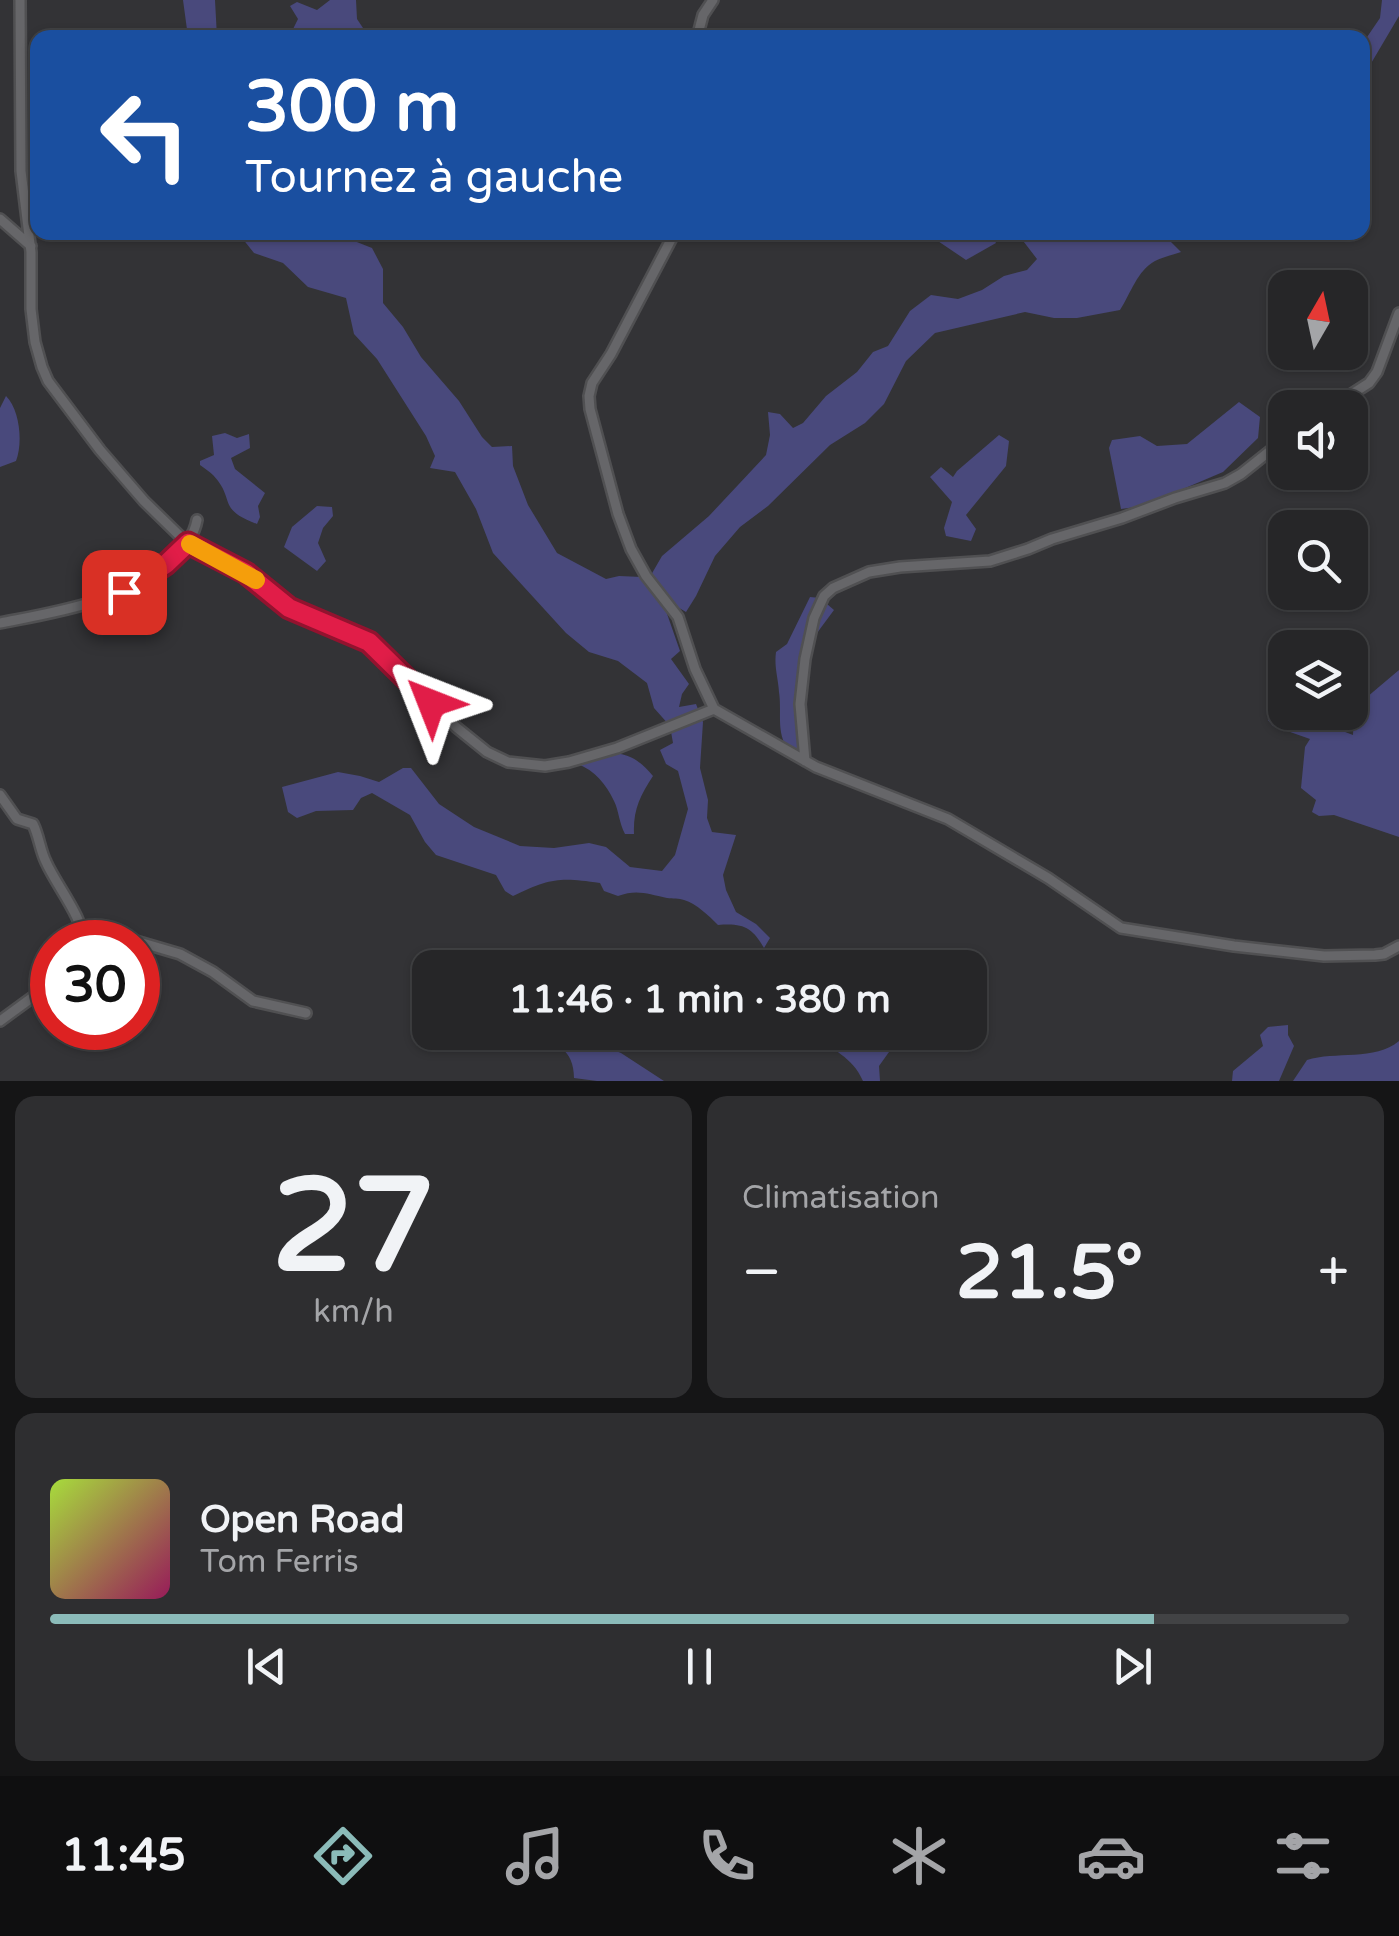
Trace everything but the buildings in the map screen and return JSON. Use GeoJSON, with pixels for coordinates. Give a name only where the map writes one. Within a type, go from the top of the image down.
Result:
{"type":"FeatureCollection","features":[{"type":"Feature","properties":{"kind":"street"},"geometry":{"type":"LineString","coordinates":[[20,0],[21,170],[30,238]]}},
{"type":"Feature","properties":{"kind":"street"},"geometry":{"type":"LineString","coordinates":[[699,30],[713,0]]}},
{"type":"Feature","properties":{"kind":"street"},"geometry":{"type":"LineString","coordinates":[[0,220],[31,246]]}},
{"type":"Feature","properties":{"kind":"street"},"geometry":{"type":"LineString","coordinates":[[30,240],[32,324],[42,367],[48,381],[133,488],[188,543],[246,573],[289,608],[369,642],[456,728],[487,752],[508,762],[545,766],[569,762],[617,748],[714,708]]}},
{"type":"Feature","properties":{"kind":"street"},"geometry":{"type":"LineString","coordinates":[[672,240],[612,354],[592,383],[589,396],[601,455],[631,549],[646,576],[678,616],[695,670],[714,708],[805,760],[948,819],[1048,878],[1121,928],[1324,956],[1384,954],[1399,946]]}},
{"type":"Feature","properties":{"kind":"street"},"geometry":{"type":"LineString","coordinates":[[1356,390],[1377,372],[1399,312]]}},
{"type":"Feature","properties":{"kind":"street"},"geometry":{"type":"LineString","coordinates":[[805,760],[800,704],[805,659],[814,618],[824,596],[833,588],[870,572],[990,561],[1225,483],[1268,453]]}},
{"type":"Feature","properties":{"kind":"street"},"geometry":{"type":"LineString","coordinates":[[0,623],[124,592],[166,564],[188,543],[198,520]]}},
{"type":"Feature","properties":{"kind":"street"},"geometry":{"type":"LineString","coordinates":[[0,795],[17,819],[36,828],[44,860],[79,920]]}},
{"type":"Feature","properties":{"kind":"street"},"geometry":{"type":"LineString","coordinates":[[160,948],[214,972],[253,1001],[306,1013]]}},
{"type":"Feature","properties":{"kind":"street"},"geometry":{"type":"LineString","coordinates":[[0,1021],[30,999]]}},
{"type":"Feature","properties":{"kind":"shaded area"},"geometry":{"type":"Polygon","coordinates":[[[183,0],[215,0],[217,30],[187,30],[183,0]]]}},
{"type":"Feature","properties":{"kind":"shaded area"},"geometry":{"type":"Polygon","coordinates":[[[330,0],[356,0],[357,19],[363,30],[292,30],[298,19],[290,6],[297,2],[317,10],[330,0]]]}},
{"type":"Feature","properties":{"kind":"shaded area"},"geometry":{"type":"Polygon","coordinates":[[[1382,0],[1399,0],[1399,16],[1370,65],[1370,33],[1380,18],[1382,0]]]}},
{"type":"Feature","properties":{"kind":"shaded area"},"geometry":{"type":"Polygon","coordinates":[[[244,240],[352,240],[372,248],[383,269],[383,303],[482,437],[492,447],[512,446],[513,466],[528,505],[557,553],[606,579],[642,577],[665,608],[680,651],[671,659],[689,684],[679,707],[696,704],[703,722],[700,768],[708,800],[707,818],[712,832],[736,835],[723,875],[726,890],[736,912],[770,938],[764,948],[746,928],[718,925],[682,899],[637,893],[618,896],[604,891],[600,883],[565,880],[546,882],[513,896],[505,891],[496,875],[436,855],[410,815],[372,793],[361,798],[353,810],[316,811],[297,818],[288,812],[282,787],[338,772],[379,782],[403,768],[411,768],[439,804],[474,827],[520,846],[554,848],[589,843],[606,847],[630,867],[662,871],[675,855],[688,809],[678,771],[666,764],[660,750],[673,743],[670,726],[654,708],[647,683],[618,661],[589,652],[566,633],[493,553],[476,509],[455,472],[430,468],[435,456],[426,436],[377,359],[354,334],[346,298],[308,287],[283,263],[254,253],[244,240]]]}},
{"type":"Feature","properties":{"kind":"shaded area"},"geometry":{"type":"Polygon","coordinates":[[[936,240],[994,240],[996,243],[966,260],[936,240]]]}},
{"type":"Feature","properties":{"kind":"shaded area"},"geometry":{"type":"Polygon","coordinates":[[[1022,240],[1169,240],[1181,252],[1149,265],[1120,310],[1077,318],[1025,312],[935,333],[906,361],[884,404],[865,423],[830,445],[768,506],[740,527],[715,556],[686,612],[674,605],[651,575],[662,556],[709,516],[766,455],[770,435],[768,412],[780,414],[793,428],[803,423],[873,352],[888,346],[910,311],[931,295],[958,299],[1004,276],[1027,270],[1037,259],[1022,240]]]}},
{"type":"Feature","properties":{"kind":"shaded area"},"geometry":{"type":"Polygon","coordinates":[[[6,396],[17,418],[19,445],[16,461],[0,467],[0,408],[6,396]]]}},
{"type":"Feature","properties":{"kind":"shaded area"},"geometry":{"type":"Polygon","coordinates":[[[1239,402],[1260,417],[1258,438],[1223,472],[1143,506],[1121,509],[1109,448],[1112,440],[1140,436],[1157,446],[1187,444],[1239,402]]]}},
{"type":"Feature","properties":{"kind":"shaded area"},"geometry":{"type":"Polygon","coordinates":[[[225,433],[237,438],[249,434],[250,448],[231,458],[235,469],[265,493],[258,506],[257,524],[231,508],[220,483],[200,465],[200,461],[214,455],[212,436],[225,433]]]}},
{"type":"Feature","properties":{"kind":"shaded area"},"geometry":{"type":"Polygon","coordinates":[[[999,435],[1009,441],[1006,466],[966,515],[976,529],[971,541],[946,536],[944,528],[952,502],[930,477],[941,467],[953,477],[999,435]]]}},
{"type":"Feature","properties":{"kind":"shaded area"},"geometry":{"type":"Polygon","coordinates":[[[317,506],[332,507],[333,516],[318,543],[326,561],[317,571],[284,547],[292,527],[317,506]]]}},
{"type":"Feature","properties":{"kind":"shaded area"},"geometry":{"type":"Polygon","coordinates":[[[810,597],[820,598],[834,610],[817,633],[812,655],[799,656],[797,748],[787,748],[780,728],[776,652],[787,644],[810,597]]]}},
{"type":"Feature","properties":{"kind":"shaded area"},"geometry":{"type":"Polygon","coordinates":[[[1399,670],[1399,837],[1334,815],[1319,816],[1312,812],[1316,800],[1301,788],[1305,747],[1310,739],[1284,730],[1340,730],[1353,735],[1353,730],[1368,730],[1368,696],[1399,670]]]}},
{"type":"Feature","properties":{"kind":"shaded area"},"geometry":{"type":"Polygon","coordinates":[[[597,752],[628,756],[653,776],[638,804],[634,834],[625,834],[604,784],[578,764],[579,758],[597,752]]]}},
{"type":"Feature","properties":{"kind":"shaded area"},"geometry":{"type":"Polygon","coordinates":[[[1288,1025],[1294,1046],[1279,1081],[1232,1081],[1233,1071],[1263,1046],[1260,1035],[1268,1027],[1288,1025]]]}},
{"type":"Feature","properties":{"kind":"shaded area"},"geometry":{"type":"Polygon","coordinates":[[[1399,1041],[1399,1081],[1293,1081],[1307,1060],[1378,1051],[1399,1041]]]}},
{"type":"Feature","properties":{"kind":"shaded area"},"geometry":{"type":"Polygon","coordinates":[[[563,1050],[614,1050],[664,1081],[574,1078],[563,1050]]]}},
{"type":"Feature","properties":{"kind":"shaded area"},"geometry":{"type":"Polygon","coordinates":[[[835,1050],[890,1050],[879,1066],[880,1081],[863,1081],[835,1050]]]}},
{"type":"Feature","properties":{"kind":"slow traffic"},"geometry":{"type":"LineString","coordinates":[[190,544],[256,580]]}},
{"type":"Feature","properties":{"kind":"route"},"geometry":{"type":"LineString","coordinates":[[124,592],[166,564],[188,543],[246,573],[289,608],[369,642],[431,703]]}}]}
